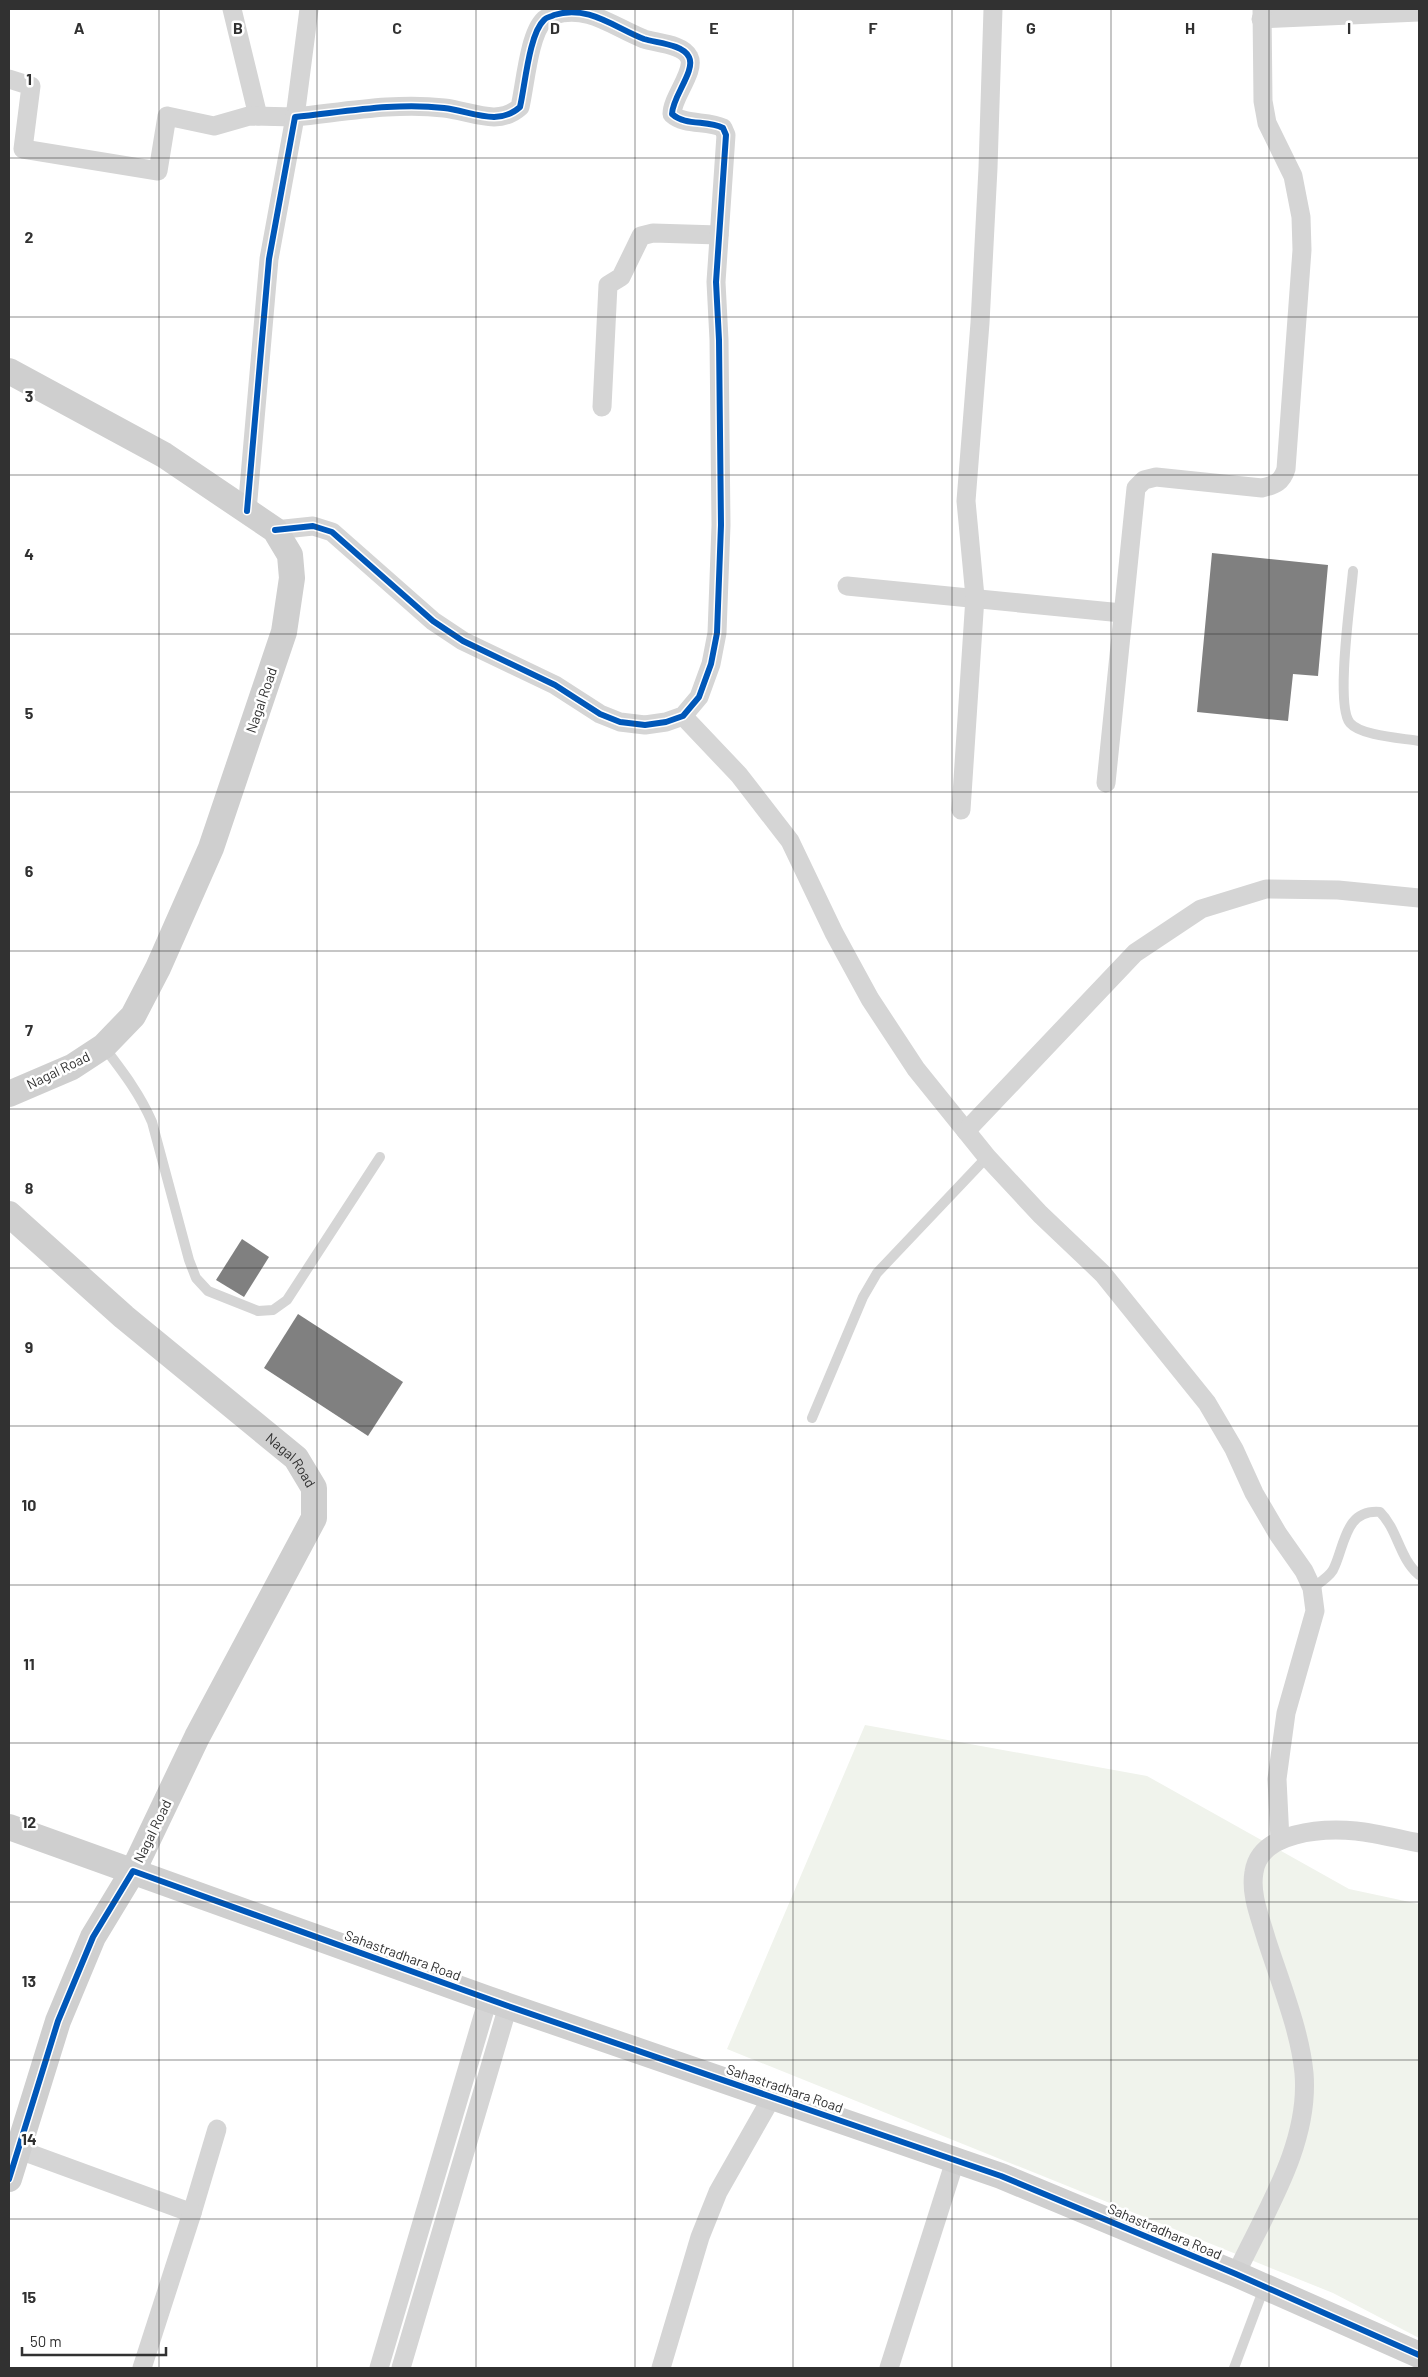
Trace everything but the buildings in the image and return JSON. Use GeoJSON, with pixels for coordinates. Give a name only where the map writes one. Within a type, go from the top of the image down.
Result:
{"type":"FeatureCollection","features":[{"type":"Feature","properties":{"kind":"main road","name":"Nagal Road"},"geometry":{"type":"LineString","coordinates":[[9,371],[164,455],[275,530],[290,555],[292,578],[284,632],[211,848],[158,968],[132,1016],[104,1046],[72,1067],[9,1094]]}},
{"type":"Feature","properties":{"kind":"main road","name":"Nagal Road"},"geometry":{"type":"LineString","coordinates":[[9,1214],[124,1317],[296,1458],[314,1488],[314,1518],[197,1738],[133,1871],[94,1937],[61,2013],[9,2179]]}},
{"type":"Feature","properties":{"kind":"main road","name":"Sahastradhara Road"},"geometry":{"type":"LineString","coordinates":[[9,1827],[498,2002],[1001,2176],[1236,2274],[1419,2355]]}},
{"type":"Feature","properties":{"kind":"street"},"geometry":{"type":"LineString","coordinates":[[232,9],[258,116]]}},
{"type":"Feature","properties":{"kind":"street"},"geometry":{"type":"LineString","coordinates":[[247,511],[269,259],[295,117],[309,9]]}},
{"type":"Feature","properties":{"kind":"street"},"geometry":{"type":"LineString","coordinates":[[961,810],[975,597],[966,501],[981,314],[993,9]]}},
{"type":"Feature","properties":{"kind":"street"},"geometry":{"type":"LineString","coordinates":[[9,79],[31,86],[23,149],[158,170],[167,116],[214,126],[249,116],[295,117],[408,106],[444,108],[499,118],[511,116],[520,107],[536,31],[552,12],[598,16],[646,40],[685,51],[690,59],[690,69],[672,106],[672,114],[677,119],[716,124],[723,128],[726,136],[716,282],[719,340],[721,525],[717,633],[711,664],[699,697],[683,716],[666,722],[645,725],[620,722],[600,714],[555,686],[463,641],[433,621],[332,532],[313,526],[275,530]]}},
{"type":"Feature","properties":{"kind":"street"},"geometry":{"type":"LineString","coordinates":[[1106,783],[1133,500],[1136,488],[1144,480],[1156,477],[1262,488],[1274,486],[1282,479],[1286,469],[1302,250],[1301,217],[1293,176],[1267,123],[1263,101],[1261,14],[1419,12]]}},
{"type":"Feature","properties":{"kind":"street"},"geometry":{"type":"LineString","coordinates":[[602,407],[608,285],[624,273],[636,243],[642,236],[653,233],[719,235]]}},
{"type":"Feature","properties":{"kind":"street"},"geometry":{"type":"LineString","coordinates":[[847,586],[975,597],[1122,613]]}},
{"type":"Feature","properties":{"kind":"street"},"geometry":{"type":"LineString","coordinates":[[683,716],[739,775],[790,842],[834,933],[870,999],[916,1069],[987,1157],[1040,1214],[1103,1274],[1207,1403],[1234,1449],[1254,1493],[1278,1534],[1304,1571],[1312,1588],[1315,1610],[1286,1713],[1277,1779],[1280,1840]]}},
{"type":"Feature","properties":{"kind":"street"},"geometry":{"type":"LineString","coordinates":[[966,1131],[1135,954],[1201,909],[1266,889],[1338,890],[1419,898]]}},
{"type":"Feature","properties":{"kind":"street"},"geometry":{"type":"LineString","coordinates":[[1236,2274],[1287,2166],[1302,2120],[1304,2073],[1292,2020],[1255,1901],[1254,1871],[1262,1853],[1280,1840],[1312,1830],[1356,1831],[1419,1843]]}},
{"type":"Feature","properties":{"kind":"street"},"geometry":{"type":"LineString","coordinates":[[379,2368],[498,2002]]}},
{"type":"Feature","properties":{"kind":"street"},"geometry":{"type":"LineString","coordinates":[[401,2368],[498,2002]]}},
{"type":"Feature","properties":{"kind":"street"},"geometry":{"type":"LineString","coordinates":[[661,2368],[703,2228],[718,2192],[772,2097]]}},
{"type":"Feature","properties":{"kind":"street"},"geometry":{"type":"LineString","coordinates":[[142,2368],[217,2129]]}},
{"type":"Feature","properties":{"kind":"street"},"geometry":{"type":"LineString","coordinates":[[17,2149],[192,2213]]}},
{"type":"Feature","properties":{"kind":"street"},"geometry":{"type":"LineString","coordinates":[[889,2368],[955,2161]]}},
{"type":"Feature","properties":{"kind":"lane"},"geometry":{"type":"LineString","coordinates":[[1353,571],[1343,685],[1344,708],[1350,723],[1366,732],[1419,741]]}},
{"type":"Feature","properties":{"kind":"lane"},"geometry":{"type":"LineString","coordinates":[[104,1046],[133,1084],[149,1115],[189,1260],[196,1278],[208,1291],[258,1311],[273,1310],[288,1300],[380,1157]]}},
{"type":"Feature","properties":{"kind":"lane"},"geometry":{"type":"LineString","coordinates":[[812,1418],[863,1297],[877,1274],[987,1157]]}},
{"type":"Feature","properties":{"kind":"lane"},"geometry":{"type":"LineString","coordinates":[[1312,1588],[1322,1582],[1332,1572],[1346,1533],[1357,1518],[1368,1511],[1380,1512],[1390,1522],[1403,1556],[1411,1568],[1419,1575]]}},
{"type":"Feature","properties":{"kind":"lane"},"geometry":{"type":"LineString","coordinates":[[1234,2368],[1264,2288]]}},
{"type":"Feature","properties":{"kind":"shaded area"},"geometry":{"type":"Polygon","coordinates":[[[865,1725],[1147,1776],[1349,1889],[1419,1904],[1419,2338],[1333,2293],[727,2049],[865,1725]]]}},
{"type":"Feature","properties":{"kind":"cycle path"},"geometry":{"type":"LineString","coordinates":[[247,511],[269,259],[295,117],[369,108],[407,106],[444,108],[493,117],[512,113],[520,107],[531,48],[539,27],[546,18],[566,12],[590,15],[644,39],[669,45],[686,53],[689,57],[689,69],[673,107],[672,114],[677,118],[690,122],[711,124],[723,128],[726,135],[716,282],[719,340],[721,525],[717,633],[711,664],[699,697],[683,716],[666,722],[645,725],[620,722],[600,714],[555,685],[463,641],[433,621],[332,532],[313,526],[275,530]]}},
{"type":"Feature","properties":{"kind":"cycle path"},"geometry":{"type":"LineString","coordinates":[[9,2179],[58,2021],[93,1937],[133,1871],[508,2006],[1001,2176],[1236,2274],[1419,2355]]}}]}
